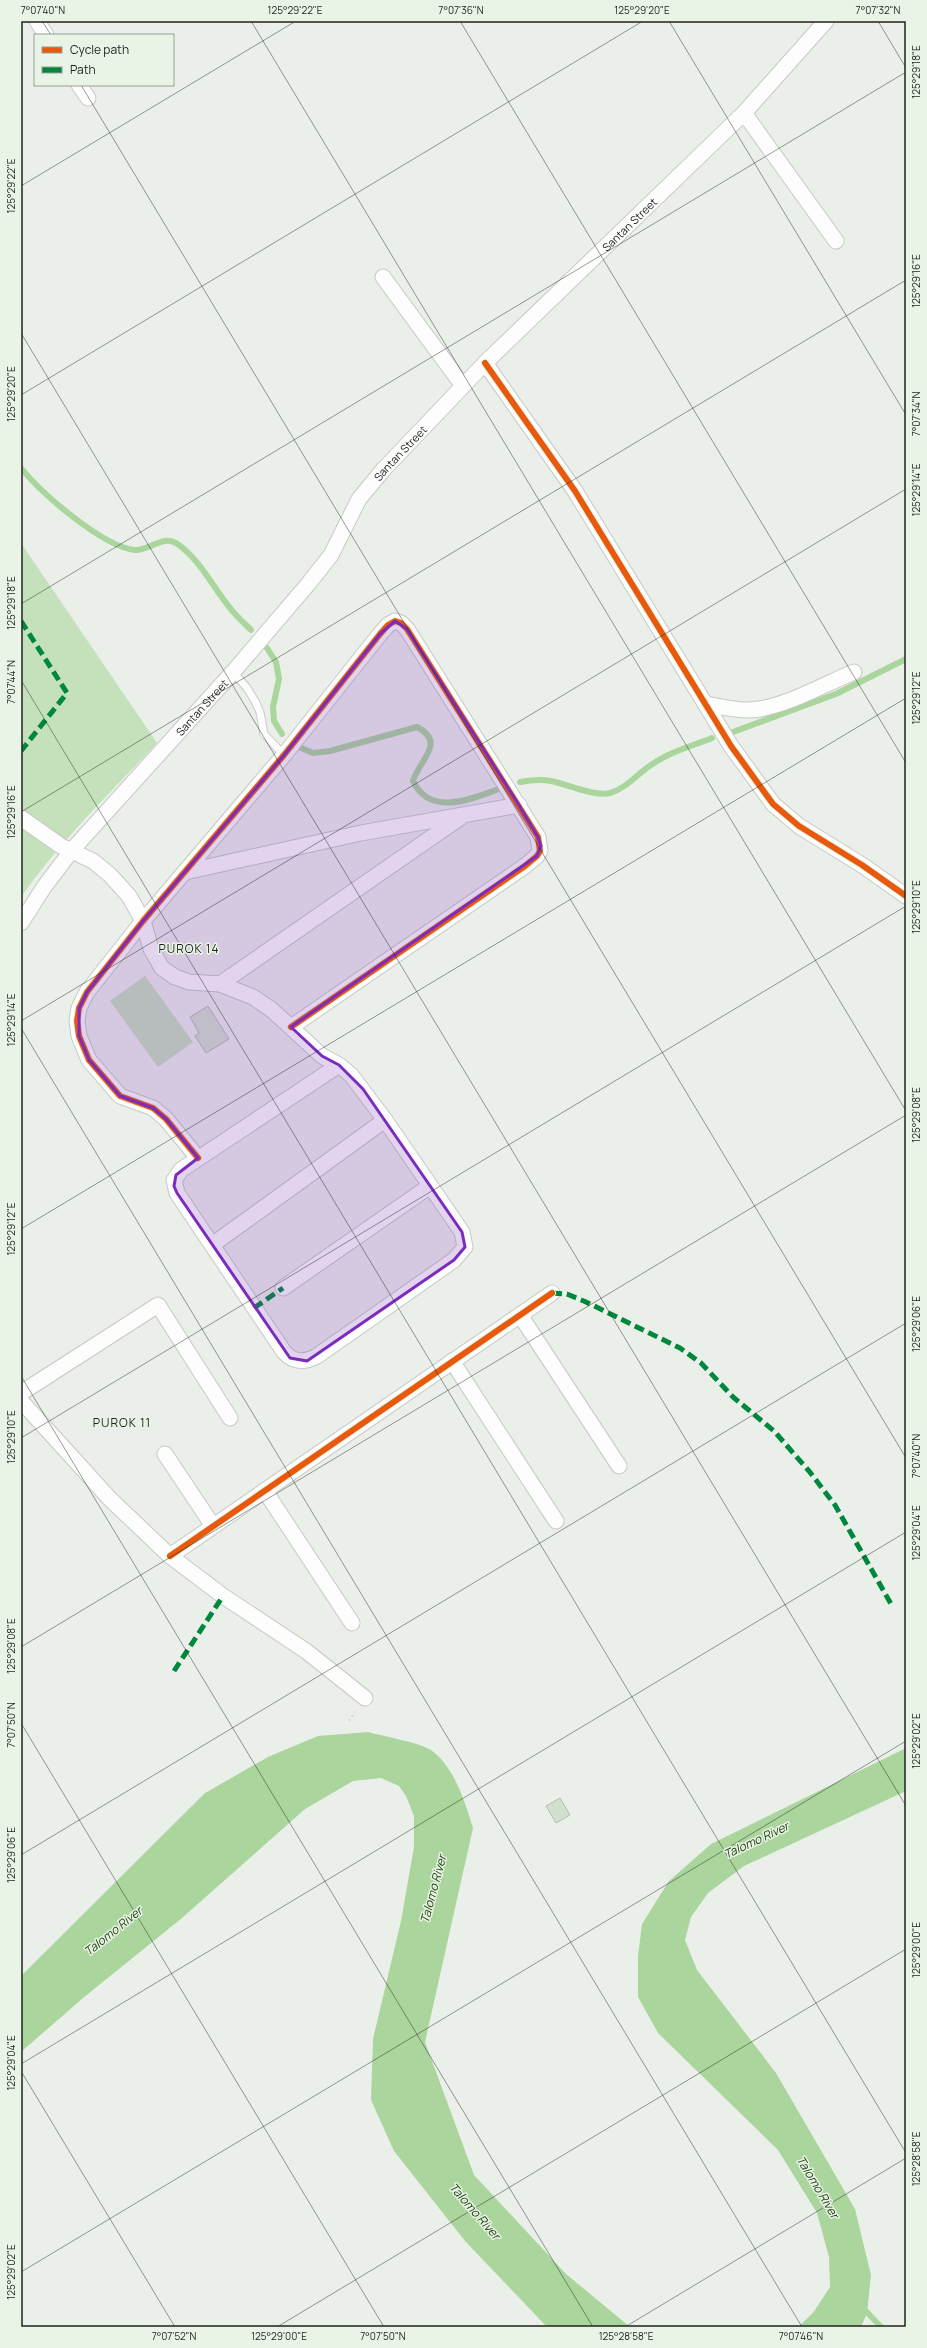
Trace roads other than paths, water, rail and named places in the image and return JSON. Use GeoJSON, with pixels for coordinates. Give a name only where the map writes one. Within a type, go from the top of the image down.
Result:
{"type":"FeatureCollection","features":[{"type":"Feature","properties":{"kind":"street"},"geometry":{"type":"LineString","coordinates":[[37,21],[45,34]]}},
{"type":"Feature","properties":{"kind":"street","name":"Santan Street"},"geometry":{"type":"LineString","coordinates":[[21,923],[44,887],[72,850],[233,672],[332,555],[359,500],[383,470],[485,364],[744,113],[826,21]]}},
{"type":"Feature","properties":{"kind":"street"},"geometry":{"type":"LineString","coordinates":[[80,86],[88,98]]}},
{"type":"Feature","properties":{"kind":"street"},"geometry":{"type":"LineString","coordinates":[[744,113],[836,241]]}},
{"type":"Feature","properties":{"kind":"street"},"geometry":{"type":"LineString","coordinates":[[383,277],[463,386]]}},
{"type":"Feature","properties":{"kind":"street"},"geometry":{"type":"LineString","coordinates":[[485,364],[575,492],[750,776],[772,804],[799,826],[862,865],[906,896]]}},
{"type":"Feature","properties":{"kind":"street"},"geometry":{"type":"LineString","coordinates":[[198,1158],[166,1119],[153,1108],[120,1096],[89,1060],[79,1036],[77,1021],[79,1008],[87,992],[143,921],[284,755],[380,634],[388,625],[395,621],[401,623],[407,629],[519,805],[538,837],[541,846],[537,856],[291,1027]]}},
{"type":"Feature","properties":{"kind":"street"},"geometry":{"type":"LineString","coordinates":[[705,704],[739,710],[760,709],[789,699],[854,672]]}},
{"type":"Feature","properties":{"kind":"street"},"geometry":{"type":"LineString","coordinates":[[184,872],[299,846],[519,805]]}},
{"type":"Feature","properties":{"kind":"street"},"geometry":{"type":"LineString","coordinates":[[220,984],[465,814]]}},
{"type":"Feature","properties":{"kind":"street"},"geometry":{"type":"LineString","coordinates":[[21,818],[56,843],[93,861],[110,875],[129,896],[143,921],[151,948],[162,968],[175,977],[188,982],[220,984],[253,997],[291,1027],[322,1056],[339,1065],[363,1089],[462,1232],[465,1247],[461,1254],[317,1356],[307,1361],[298,1362],[290,1358],[284,1352],[174,1186],[176,1175],[198,1158],[339,1065]]}},
{"type":"Feature","properties":{"kind":"street"},"geometry":{"type":"LineString","coordinates":[[212,1245],[385,1120]]}},
{"type":"Feature","properties":{"kind":"street"},"geometry":{"type":"LineString","coordinates":[[283,1288],[430,1186]]}},
{"type":"Feature","properties":{"kind":"street"},"geometry":{"type":"LineString","coordinates":[[170,1556],[552,1293]]}},
{"type":"Feature","properties":{"kind":"street"},"geometry":{"type":"LineString","coordinates":[[21,1393],[158,1305],[230,1418]]}},
{"type":"Feature","properties":{"kind":"street"},"geometry":{"type":"LineString","coordinates":[[520,1315],[619,1466]]}},
{"type":"Feature","properties":{"kind":"street"},"geometry":{"type":"LineString","coordinates":[[452,1361],[556,1521]]}},
{"type":"Feature","properties":{"kind":"street"},"geometry":{"type":"LineString","coordinates":[[21,1401],[110,1499],[170,1556],[223,1596],[306,1651],[365,1698]]}},
{"type":"Feature","properties":{"kind":"street"},"geometry":{"type":"LineString","coordinates":[[164,1454],[214,1526]]}},
{"type":"Feature","properties":{"kind":"street"},"geometry":{"type":"LineString","coordinates":[[265,1491],[352,1623]]}},
{"type":"Feature","properties":{"kind":"lane"},"geometry":{"type":"LineString","coordinates":[[233,672],[247,688],[255,701],[260,712],[264,734],[284,755]]}},
{"type":"Feature","properties":{"kind":"water","name":"Talomo River"},"geometry":{"type":"Polygon","coordinates":[[[368,1732],[426,1747],[439,1757],[458,1785],[473,1828],[425,2042],[474,2175],[566,2274],[630,2327],[547,2327],[465,2241],[394,2151],[371,2100],[373,2039],[401,1921],[414,1847],[414,1816],[406,1796],[399,1786],[381,1778],[353,1781],[305,1809],[182,1918],[83,1998],[21,2052],[21,1976],[205,1793],[268,1757],[318,1736],[368,1732]]]}},
{"type":"Feature","properties":{"kind":"water","name":"Talomo River"},"geometry":{"type":"Polygon","coordinates":[[[906,1748],[906,1791],[744,1866],[708,1893],[691,1917],[685,1940],[697,1970],[776,2073],[855,2209],[871,2275],[867,2313],[861,2327],[798,2327],[813,2313],[830,2287],[829,2257],[817,2213],[778,2150],[658,2033],[638,1997],[638,1956],[642,1924],[669,1881],[711,1844],[906,1748]]]}},
{"type":"Feature","properties":{"kind":"waterway"},"geometry":{"type":"LineString","coordinates":[[21,468],[30,479],[57,504],[90,529],[122,547],[140,550],[166,541],[176,543],[199,565],[223,600],[237,617],[251,630]]}},
{"type":"Feature","properties":{"kind":"waterway"},"geometry":{"type":"LineString","coordinates":[[267,648],[276,662],[279,679],[273,707],[274,721],[282,734]]}},
{"type":"Feature","properties":{"kind":"waterway"},"geometry":{"type":"LineString","coordinates":[[733,732],[836,694],[906,659]]}},
{"type":"Feature","properties":{"kind":"waterway"},"geometry":{"type":"LineString","coordinates":[[299,747],[313,753],[330,751],[417,727],[426,733],[430,739],[428,752],[413,781],[420,792],[430,799],[440,802],[452,802],[476,797],[499,789]]}},
{"type":"Feature","properties":{"kind":"waterway"},"geometry":{"type":"LineString","coordinates":[[520,782],[547,780],[589,792],[604,794],[610,793],[622,788],[665,756],[712,738]]}},
{"type":"Feature","properties":{"kind":"waterway"},"geometry":{"type":"LineString","coordinates":[[863,2308],[881,2327]]}},
{"type":"Feature","properties":{"kind":"district","name":"PUROK 14"},"geometry":{"type":"Point","coordinates":[189,948]}},
{"type":"Feature","properties":{"kind":"district","name":"PUROK 11"},"geometry":{"type":"Point","coordinates":[122,1422]}}]}
